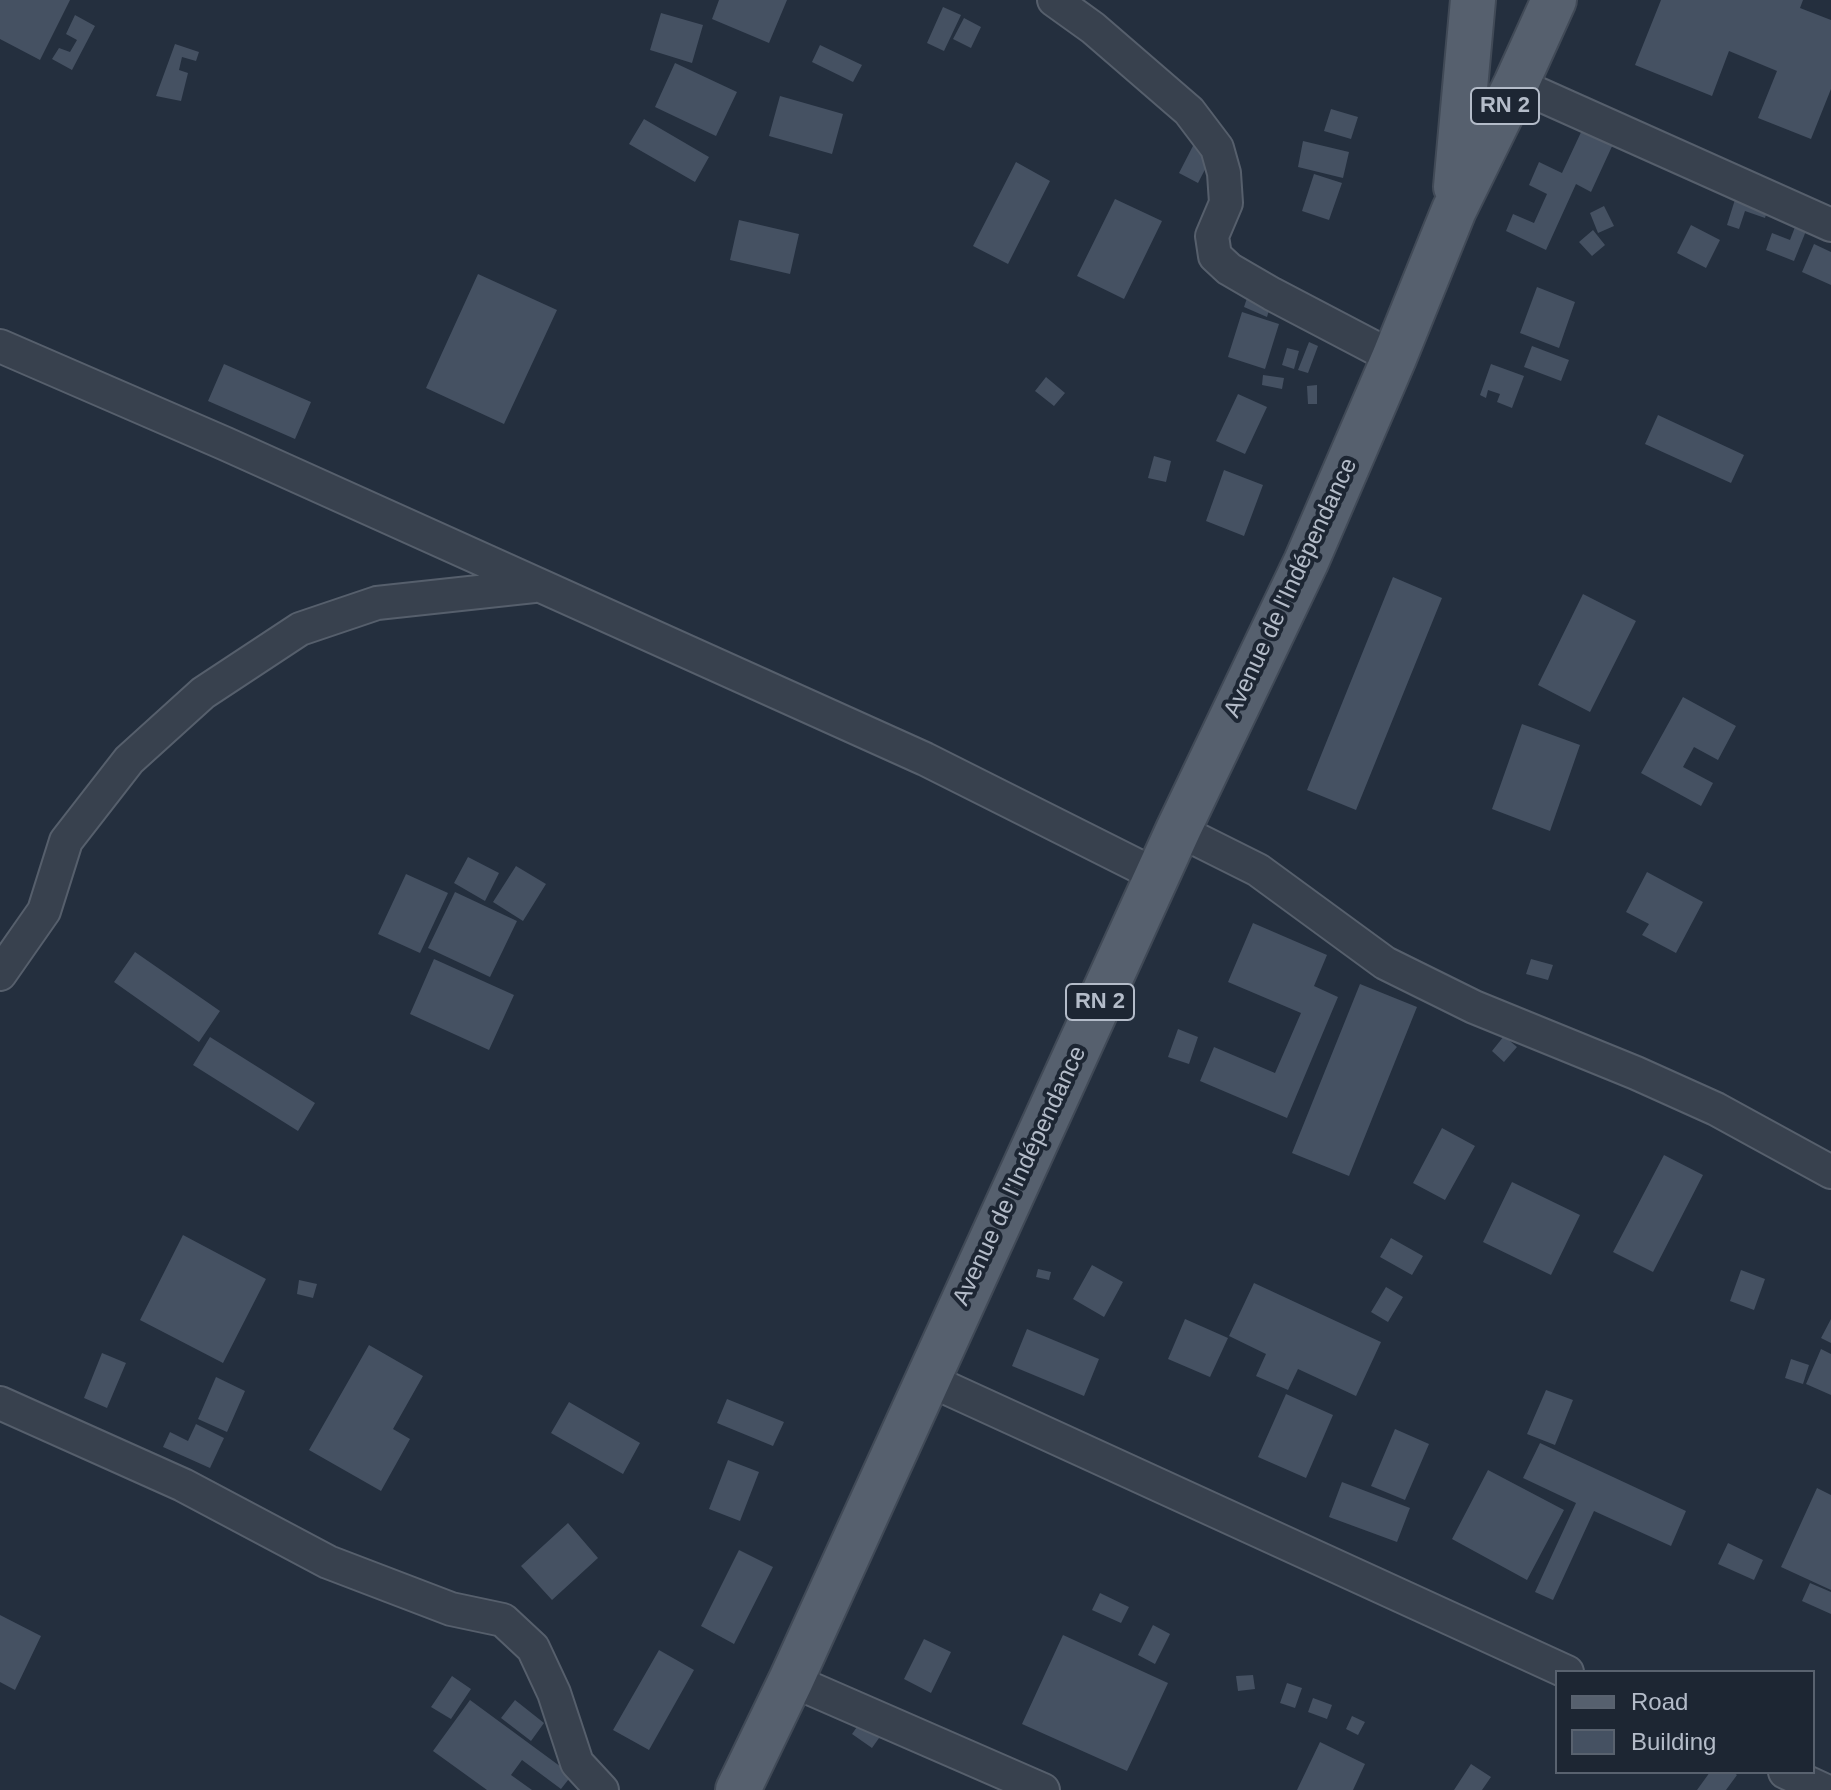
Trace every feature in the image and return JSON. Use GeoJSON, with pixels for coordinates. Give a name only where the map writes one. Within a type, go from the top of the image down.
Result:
{"type":"FeatureCollection","features":[{"type":"Feature","properties":{"kind":"main road"},"geometry":{"type":"LineString","coordinates":[[1454,210],[1473,0]]}},
{"type":"Feature","properties":{"kind":"main road","name":"RN 2"},"geometry":{"type":"LineString","coordinates":[[1454,210],[1554,0]]}},
{"type":"Feature","properties":{"kind":"main road","name":"Avenue de l'Indépendance"},"geometry":{"type":"LineString","coordinates":[[738,1790],[1178,830],[1306,562],[1454,210]]}},
{"type":"Feature","properties":{"kind":"street"},"geometry":{"type":"LineString","coordinates":[[1054,0],[1093,28],[1189,111],[1217,148],[1224,173],[1226,203],[1212,236],[1215,256],[1229,269],[1272,294],[1394,358]]}},
{"type":"Feature","properties":{"kind":"street"},"geometry":{"type":"LineString","coordinates":[[1516,84],[1831,225]]}},
{"type":"Feature","properties":{"kind":"street"},"geometry":{"type":"LineString","coordinates":[[0,346],[226,444],[925,759],[1158,876]]}},
{"type":"Feature","properties":{"kind":"street"},"geometry":{"type":"LineString","coordinates":[[0,974],[44,911],[66,841],[129,760],[203,693],[300,629],[377,603],[537,585]]}},
{"type":"Feature","properties":{"kind":"street"},"geometry":{"type":"LineString","coordinates":[[1178,830],[1258,870],[1385,963],[1474,1007],[1716,1109],[1831,1172]]}},
{"type":"Feature","properties":{"kind":"street"},"geometry":{"type":"LineString","coordinates":[[927,1379],[1563,1670]]}},
{"type":"Feature","properties":{"kind":"street"},"geometry":{"type":"LineString","coordinates":[[0,1403],[183,1485],[328,1562],[451,1609],[503,1620],[533,1648],[554,1693],[577,1763],[602,1790]]}},
{"type":"Feature","properties":{"kind":"street"},"geometry":{"type":"LineString","coordinates":[[791,1680],[1043,1790]]}},
{"type":"Feature","properties":{"kind":"street"},"geometry":{"type":"LineString","coordinates":[[1789,1774],[1824,1790]]}},
{"type":"Feature","properties":{"kind":"building"},"geometry":{"type":"Polygon","coordinates":[[[0,0],[70,0],[40,60],[0,39],[0,0]]]}},
{"type":"Feature","properties":{"kind":"building"},"geometry":{"type":"Polygon","coordinates":[[[719,0],[787,0],[769,43],[712,19],[719,0]]]}},
{"type":"Feature","properties":{"kind":"building"},"geometry":{"type":"Polygon","coordinates":[[[1661,0],[1803,0],[1800,8],[1831,20],[1831,89],[1811,139],[1758,118],[1777,71],[1729,51],[1712,96],[1635,65],[1661,0]]]}},
{"type":"Feature","properties":{"kind":"building"},"geometry":{"type":"Polygon","coordinates":[[[943,7],[961,15],[944,51],[927,43],[943,7]]]}},
{"type":"Feature","properties":{"kind":"building"},"geometry":{"type":"Polygon","coordinates":[[[661,13],[703,25],[692,63],[650,50],[661,13]]]}},
{"type":"Feature","properties":{"kind":"building"},"geometry":{"type":"Polygon","coordinates":[[[75,15],[95,26],[72,70],[52,59],[59,48],[70,52],[77,40],[66,34],[75,15]]]}},
{"type":"Feature","properties":{"kind":"building"},"geometry":{"type":"Polygon","coordinates":[[[964,18],[981,27],[971,48],[953,39],[964,18]]]}},
{"type":"Feature","properties":{"kind":"building"},"geometry":{"type":"Polygon","coordinates":[[[175,44],[199,52],[196,61],[182,57],[179,70],[188,73],[181,101],[156,96],[175,44]]]}},
{"type":"Feature","properties":{"kind":"building"},"geometry":{"type":"Polygon","coordinates":[[[820,45],[862,65],[853,82],[812,62],[820,45]]]}},
{"type":"Feature","properties":{"kind":"building"},"geometry":{"type":"Polygon","coordinates":[[[675,63],[737,92],[716,136],[655,107],[675,63]]]}},
{"type":"Feature","properties":{"kind":"building"},"geometry":{"type":"Polygon","coordinates":[[[780,96],[843,114],[832,154],[769,136],[780,96]]]}},
{"type":"Feature","properties":{"kind":"building"},"geometry":{"type":"Polygon","coordinates":[[[1331,109],[1358,117],[1351,139],[1324,131],[1331,109]]]}},
{"type":"Feature","properties":{"kind":"building"},"geometry":{"type":"Polygon","coordinates":[[[644,119],[709,157],[695,182],[629,144],[644,119]]]}},
{"type":"Feature","properties":{"kind":"building"},"geometry":{"type":"Polygon","coordinates":[[[1583,128],[1614,142],[1591,192],[1576,184],[1546,250],[1506,231],[1513,214],[1534,223],[1547,194],[1529,185],[1539,162],[1562,173],[1583,128]]]}},
{"type":"Feature","properties":{"kind":"building"},"geometry":{"type":"Polygon","coordinates":[[[1303,141],[1349,152],[1343,178],[1298,167],[1303,141]]]}},
{"type":"Feature","properties":{"kind":"building"},"geometry":{"type":"Polygon","coordinates":[[[1195,142],[1214,152],[1198,183],[1179,173],[1195,142]]]}},
{"type":"Feature","properties":{"kind":"building"},"geometry":{"type":"Polygon","coordinates":[[[1016,162],[1050,181],[1008,264],[973,246],[1016,162]]]}},
{"type":"Feature","properties":{"kind":"building"},"geometry":{"type":"Polygon","coordinates":[[[1314,174],[1342,183],[1329,220],[1302,211],[1314,174]]]}},
{"type":"Feature","properties":{"kind":"building"},"geometry":{"type":"Polygon","coordinates":[[[1738,190],[1768,208],[1765,218],[1745,211],[1739,229],[1727,225],[1738,190]]]}},
{"type":"Feature","properties":{"kind":"building"},"geometry":{"type":"Polygon","coordinates":[[[1115,199],[1162,221],[1124,299],[1077,276],[1115,199]]]}},
{"type":"Feature","properties":{"kind":"building"},"geometry":{"type":"Polygon","coordinates":[[[1604,206],[1614,226],[1598,233],[1590,213],[1604,206]]]}},
{"type":"Feature","properties":{"kind":"building"},"geometry":{"type":"Polygon","coordinates":[[[739,220],[799,234],[790,274],[730,260],[739,220]]]}},
{"type":"Feature","properties":{"kind":"building"},"geometry":{"type":"Polygon","coordinates":[[[1691,225],[1720,240],[1706,268],[1677,253],[1691,225]]]}},
{"type":"Feature","properties":{"kind":"building"},"geometry":{"type":"Polygon","coordinates":[[[1795,227],[1806,231],[1794,261],[1766,250],[1772,233],[1790,240],[1795,227]]]}},
{"type":"Feature","properties":{"kind":"building"},"geometry":{"type":"Polygon","coordinates":[[[1593,230],[1605,245],[1592,256],[1579,242],[1593,230]]]}},
{"type":"Feature","properties":{"kind":"building"},"geometry":{"type":"Polygon","coordinates":[[[1814,244],[1831,252],[1831,285],[1802,272],[1814,244]]]}},
{"type":"Feature","properties":{"kind":"building"},"geometry":{"type":"Polygon","coordinates":[[[478,274],[557,310],[504,424],[426,388],[478,274]]]}},
{"type":"Feature","properties":{"kind":"building"},"geometry":{"type":"Polygon","coordinates":[[[1537,287],[1575,302],[1559,348],[1520,333],[1537,287]]]}},
{"type":"Feature","properties":{"kind":"building"},"geometry":{"type":"Polygon","coordinates":[[[1247,298],[1270,307],[1267,317],[1244,307],[1247,298]]]}},
{"type":"Feature","properties":{"kind":"building"},"geometry":{"type":"Polygon","coordinates":[[[1242,312],[1279,324],[1265,369],[1228,357],[1242,312]]]}},
{"type":"Feature","properties":{"kind":"building"},"geometry":{"type":"Polygon","coordinates":[[[1309,342],[1318,346],[1308,373],[1298,370],[1309,342]]]}},
{"type":"Feature","properties":{"kind":"building"},"geometry":{"type":"Polygon","coordinates":[[[1532,346],[1569,360],[1561,381],[1524,367],[1532,346]]]}},
{"type":"Feature","properties":{"kind":"building"},"geometry":{"type":"Polygon","coordinates":[[[1287,348],[1299,351],[1294,369],[1282,365],[1287,348]]]}},
{"type":"Feature","properties":{"kind":"building"},"geometry":{"type":"Polygon","coordinates":[[[224,364],[311,402],[295,439],[208,401],[224,364]]]}},
{"type":"Feature","properties":{"kind":"building"},"geometry":{"type":"Polygon","coordinates":[[[1491,364],[1524,376],[1512,408],[1497,402],[1500,394],[1488,390],[1486,398],[1480,395],[1491,364]]]}},
{"type":"Feature","properties":{"kind":"building"},"geometry":{"type":"Polygon","coordinates":[[[1263,375],[1284,378],[1282,389],[1262,385],[1263,375]]]}},
{"type":"Feature","properties":{"kind":"building"},"geometry":{"type":"Polygon","coordinates":[[[1046,377],[1065,393],[1054,406],[1035,391],[1046,377]]]}},
{"type":"Feature","properties":{"kind":"building"},"geometry":{"type":"Polygon","coordinates":[[[1317,385],[1317,404],[1308,404],[1307,386],[1317,385]]]}},
{"type":"Feature","properties":{"kind":"building"},"geometry":{"type":"Polygon","coordinates":[[[1238,394],[1267,407],[1245,454],[1216,441],[1238,394]]]}},
{"type":"Feature","properties":{"kind":"building"},"geometry":{"type":"Polygon","coordinates":[[[1658,415],[1744,455],[1731,483],[1645,444],[1658,415]]]}},
{"type":"Feature","properties":{"kind":"building"},"geometry":{"type":"Polygon","coordinates":[[[1154,456],[1171,461],[1166,482],[1148,478],[1154,456]]]}},
{"type":"Feature","properties":{"kind":"building"},"geometry":{"type":"Polygon","coordinates":[[[1224,470],[1263,485],[1244,536],[1206,521],[1224,470]]]}},
{"type":"Feature","properties":{"kind":"building"},"geometry":{"type":"Polygon","coordinates":[[[1393,577],[1442,598],[1356,810],[1307,790],[1393,577]]]}},
{"type":"Feature","properties":{"kind":"building"},"geometry":{"type":"Polygon","coordinates":[[[1583,594],[1636,621],[1590,712],[1538,685],[1583,594]]]}},
{"type":"Feature","properties":{"kind":"building"},"geometry":{"type":"Polygon","coordinates":[[[1683,697],[1736,726],[1718,760],[1694,747],[1683,767],[1713,783],[1701,806],[1641,773],[1683,697]]]}},
{"type":"Feature","properties":{"kind":"building"},"geometry":{"type":"Polygon","coordinates":[[[1522,724],[1580,745],[1550,831],[1492,809],[1522,724]]]}},
{"type":"Feature","properties":{"kind":"building"},"geometry":{"type":"Polygon","coordinates":[[[468,857],[499,873],[485,901],[454,883],[468,857]]]}},
{"type":"Feature","properties":{"kind":"building"},"geometry":{"type":"Polygon","coordinates":[[[516,866],[546,884],[523,921],[493,902],[516,866]]]}},
{"type":"Feature","properties":{"kind":"building"},"geometry":{"type":"Polygon","coordinates":[[[1647,872],[1703,902],[1676,953],[1642,935],[1649,924],[1626,912],[1647,872]]]}},
{"type":"Feature","properties":{"kind":"building"},"geometry":{"type":"Polygon","coordinates":[[[406,874],[448,893],[420,953],[378,934],[406,874]]]}},
{"type":"Feature","properties":{"kind":"building"},"geometry":{"type":"Polygon","coordinates":[[[455,892],[517,921],[490,977],[428,948],[455,892]]]}},
{"type":"Feature","properties":{"kind":"building"},"geometry":{"type":"Polygon","coordinates":[[[1253,923],[1327,955],[1314,986],[1338,997],[1287,1118],[1200,1081],[1214,1047],[1275,1073],[1301,1013],[1228,982],[1253,923]]]}},
{"type":"Feature","properties":{"kind":"building"},"geometry":{"type":"Polygon","coordinates":[[[135,952],[220,1011],[199,1042],[114,982],[135,952]]]}},
{"type":"Feature","properties":{"kind":"building"},"geometry":{"type":"Polygon","coordinates":[[[434,959],[514,995],[489,1050],[410,1014],[434,959]]]}},
{"type":"Feature","properties":{"kind":"building"},"geometry":{"type":"Polygon","coordinates":[[[1531,959],[1553,965],[1548,980],[1526,974],[1531,959]]]}},
{"type":"Feature","properties":{"kind":"building"},"geometry":{"type":"Polygon","coordinates":[[[1360,984],[1417,1007],[1349,1176],[1292,1153],[1360,984]]]}},
{"type":"Feature","properties":{"kind":"building"},"geometry":{"type":"Polygon","coordinates":[[[1178,1029],[1198,1037],[1189,1064],[1168,1057],[1178,1029]]]}},
{"type":"Feature","properties":{"kind":"building"},"geometry":{"type":"Polygon","coordinates":[[[1504,1036],[1517,1047],[1504,1062],[1492,1051],[1504,1036]]]}},
{"type":"Feature","properties":{"kind":"building"},"geometry":{"type":"Polygon","coordinates":[[[210,1037],[315,1103],[298,1131],[193,1065],[210,1037]]]}},
{"type":"Feature","properties":{"kind":"building"},"geometry":{"type":"Polygon","coordinates":[[[1442,1128],[1475,1146],[1445,1200],[1413,1183],[1442,1128]]]}},
{"type":"Feature","properties":{"kind":"building"},"geometry":{"type":"Polygon","coordinates":[[[1664,1155],[1703,1175],[1653,1272],[1613,1252],[1664,1155]]]}},
{"type":"Feature","properties":{"kind":"building"},"geometry":{"type":"Polygon","coordinates":[[[1512,1182],[1580,1215],[1551,1275],[1483,1242],[1512,1182]]]}},
{"type":"Feature","properties":{"kind":"building"},"geometry":{"type":"Polygon","coordinates":[[[183,1235],[266,1279],[223,1363],[140,1320],[183,1235]]]}},
{"type":"Feature","properties":{"kind":"building"},"geometry":{"type":"Polygon","coordinates":[[[1391,1238],[1423,1256],[1412,1275],[1380,1257],[1391,1238]]]}},
{"type":"Feature","properties":{"kind":"building"},"geometry":{"type":"Polygon","coordinates":[[[1092,1265],[1123,1282],[1104,1317],[1073,1299],[1092,1265]]]}},
{"type":"Feature","properties":{"kind":"building"},"geometry":{"type":"Polygon","coordinates":[[[1038,1269],[1051,1272],[1049,1280],[1036,1277],[1038,1269]]]}},
{"type":"Feature","properties":{"kind":"building"},"geometry":{"type":"Polygon","coordinates":[[[1741,1270],[1765,1279],[1754,1310],[1730,1301],[1741,1270]]]}},
{"type":"Feature","properties":{"kind":"building"},"geometry":{"type":"Polygon","coordinates":[[[299,1280],[317,1284],[313,1298],[297,1294],[299,1280]]]}},
{"type":"Feature","properties":{"kind":"building"},"geometry":{"type":"Polygon","coordinates":[[[1254,1283],[1381,1342],[1356,1396],[1298,1369],[1288,1390],[1256,1376],[1266,1354],[1229,1336],[1254,1283]]]}},
{"type":"Feature","properties":{"kind":"building"},"geometry":{"type":"Polygon","coordinates":[[[1386,1287],[1403,1297],[1388,1322],[1371,1312],[1386,1287]]]}},
{"type":"Feature","properties":{"kind":"building"},"geometry":{"type":"Polygon","coordinates":[[[1185,1319],[1228,1338],[1210,1377],[1168,1359],[1185,1319]]]}},
{"type":"Feature","properties":{"kind":"building"},"geometry":{"type":"Polygon","coordinates":[[[1831,1319],[1831,1343],[1821,1338],[1831,1319]]]}},
{"type":"Feature","properties":{"kind":"building"},"geometry":{"type":"Polygon","coordinates":[[[1027,1329],[1099,1359],[1084,1396],[1012,1366],[1027,1329]]]}},
{"type":"Feature","properties":{"kind":"building"},"geometry":{"type":"Polygon","coordinates":[[[369,1345],[423,1376],[393,1429],[410,1439],[381,1491],[309,1450],[369,1345]]]}},
{"type":"Feature","properties":{"kind":"building"},"geometry":{"type":"Polygon","coordinates":[[[1821,1349],[1831,1354],[1831,1395],[1806,1384],[1821,1349]]]}},
{"type":"Feature","properties":{"kind":"building"},"geometry":{"type":"Polygon","coordinates":[[[102,1353],[126,1363],[107,1408],[84,1398],[102,1353]]]}},
{"type":"Feature","properties":{"kind":"building"},"geometry":{"type":"Polygon","coordinates":[[[1791,1359],[1809,1365],[1803,1384],[1785,1378],[1791,1359]]]}},
{"type":"Feature","properties":{"kind":"building"},"geometry":{"type":"Polygon","coordinates":[[[216,1377],[245,1391],[227,1432],[198,1419],[216,1377]]]}},
{"type":"Feature","properties":{"kind":"building"},"geometry":{"type":"Polygon","coordinates":[[[1546,1390],[1573,1400],[1555,1445],[1527,1434],[1546,1390]]]}},
{"type":"Feature","properties":{"kind":"building"},"geometry":{"type":"Polygon","coordinates":[[[1286,1394],[1333,1415],[1306,1478],[1258,1457],[1286,1394]]]}},
{"type":"Feature","properties":{"kind":"building"},"geometry":{"type":"Polygon","coordinates":[[[727,1399],[784,1422],[773,1446],[717,1423],[727,1399]]]}},
{"type":"Feature","properties":{"kind":"building"},"geometry":{"type":"Polygon","coordinates":[[[569,1402],[640,1443],[623,1474],[551,1433],[569,1402]]]}},
{"type":"Feature","properties":{"kind":"building"},"geometry":{"type":"Polygon","coordinates":[[[196,1424],[224,1438],[210,1468],[163,1447],[170,1432],[188,1441],[196,1424]]]}},
{"type":"Feature","properties":{"kind":"building"},"geometry":{"type":"Polygon","coordinates":[[[1395,1429],[1429,1444],[1405,1500],[1371,1486],[1395,1429]]]}},
{"type":"Feature","properties":{"kind":"building"},"geometry":{"type":"Polygon","coordinates":[[[1540,1443],[1686,1511],[1671,1546],[1594,1511],[1553,1600],[1535,1592],[1576,1503],[1523,1478],[1540,1443]]]}},
{"type":"Feature","properties":{"kind":"building"},"geometry":{"type":"Polygon","coordinates":[[[728,1460],[759,1472],[740,1521],[709,1509],[728,1460]]]}},
{"type":"Feature","properties":{"kind":"building"},"geometry":{"type":"Polygon","coordinates":[[[1488,1470],[1564,1510],[1527,1580],[1452,1539],[1488,1470]]]}},
{"type":"Feature","properties":{"kind":"building"},"geometry":{"type":"Polygon","coordinates":[[[1342,1482],[1410,1508],[1397,1542],[1329,1517],[1342,1482]]]}},
{"type":"Feature","properties":{"kind":"building"},"geometry":{"type":"Polygon","coordinates":[[[1817,1488],[1831,1495],[1831,1590],[1781,1567],[1817,1488]]]}},
{"type":"Feature","properties":{"kind":"building"},"geometry":{"type":"Polygon","coordinates":[[[568,1523],[598,1558],[552,1600],[521,1566],[568,1523]]]}},
{"type":"Feature","properties":{"kind":"building"},"geometry":{"type":"Polygon","coordinates":[[[1728,1543],[1763,1560],[1754,1580],[1718,1564],[1728,1543]]]}},
{"type":"Feature","properties":{"kind":"building"},"geometry":{"type":"Polygon","coordinates":[[[739,1550],[773,1567],[734,1644],[701,1626],[739,1550]]]}},
{"type":"Feature","properties":{"kind":"building"},"geometry":{"type":"Polygon","coordinates":[[[1810,1583],[1831,1592],[1831,1614],[1802,1601],[1810,1583]]]}},
{"type":"Feature","properties":{"kind":"building"},"geometry":{"type":"Polygon","coordinates":[[[1100,1593],[1129,1607],[1121,1623],[1092,1610],[1100,1593]]]}},
{"type":"Feature","properties":{"kind":"building"},"geometry":{"type":"Polygon","coordinates":[[[0,1615],[41,1636],[15,1690],[0,1682],[0,1615]]]}},
{"type":"Feature","properties":{"kind":"building"},"geometry":{"type":"Polygon","coordinates":[[[1153,1625],[1170,1634],[1155,1664],[1138,1655],[1153,1625]]]}},
{"type":"Feature","properties":{"kind":"building"},"geometry":{"type":"Polygon","coordinates":[[[1063,1635],[1168,1683],[1127,1771],[1022,1724],[1063,1635]]]}},
{"type":"Feature","properties":{"kind":"building"},"geometry":{"type":"Polygon","coordinates":[[[924,1639],[951,1652],[931,1693],[904,1679],[924,1639]]]}},
{"type":"Feature","properties":{"kind":"building"},"geometry":{"type":"Polygon","coordinates":[[[659,1650],[694,1670],[649,1750],[613,1730],[659,1650]]]}},
{"type":"Feature","properties":{"kind":"building"},"geometry":{"type":"Polygon","coordinates":[[[1253,1675],[1255,1689],[1238,1691],[1236,1676],[1253,1675]]]}},
{"type":"Feature","properties":{"kind":"building"},"geometry":{"type":"Polygon","coordinates":[[[452,1676],[471,1689],[451,1719],[431,1707],[452,1676]]]}},
{"type":"Feature","properties":{"kind":"building"},"geometry":{"type":"Polygon","coordinates":[[[1287,1683],[1302,1688],[1295,1708],[1280,1703],[1287,1683]]]}},
{"type":"Feature","properties":{"kind":"building"},"geometry":{"type":"Polygon","coordinates":[[[1313,1698],[1332,1705],[1327,1719],[1308,1712],[1313,1698]]]}},
{"type":"Feature","properties":{"kind":"building"},"geometry":{"type":"Polygon","coordinates":[[[470,1700],[572,1775],[561,1789],[522,1760],[511,1775],[532,1790],[487,1790],[433,1751],[470,1700]]]}},
{"type":"Feature","properties":{"kind":"building"},"geometry":{"type":"Polygon","coordinates":[[[515,1700],[544,1723],[531,1741],[501,1718],[515,1700]]]}},
{"type":"Feature","properties":{"kind":"building"},"geometry":{"type":"Polygon","coordinates":[[[1352,1716],[1365,1722],[1358,1735],[1346,1729],[1352,1716]]]}},
{"type":"Feature","properties":{"kind":"building"},"geometry":{"type":"Polygon","coordinates":[[[864,1717],[884,1731],[872,1748],[852,1734],[864,1717]]]}},
{"type":"Feature","properties":{"kind":"building"},"geometry":{"type":"Polygon","coordinates":[[[1320,1742],[1365,1764],[1353,1790],[1297,1790],[1320,1742]]]}},
{"type":"Feature","properties":{"kind":"building"},"geometry":{"type":"Polygon","coordinates":[[[1471,1764],[1491,1777],[1482,1790],[1454,1790],[1471,1764]]]}},
{"type":"Feature","properties":{"kind":"building"},"geometry":{"type":"Polygon","coordinates":[[[1709,1774],[1737,1775],[1726,1790],[1697,1790],[1709,1774]]]}}]}
